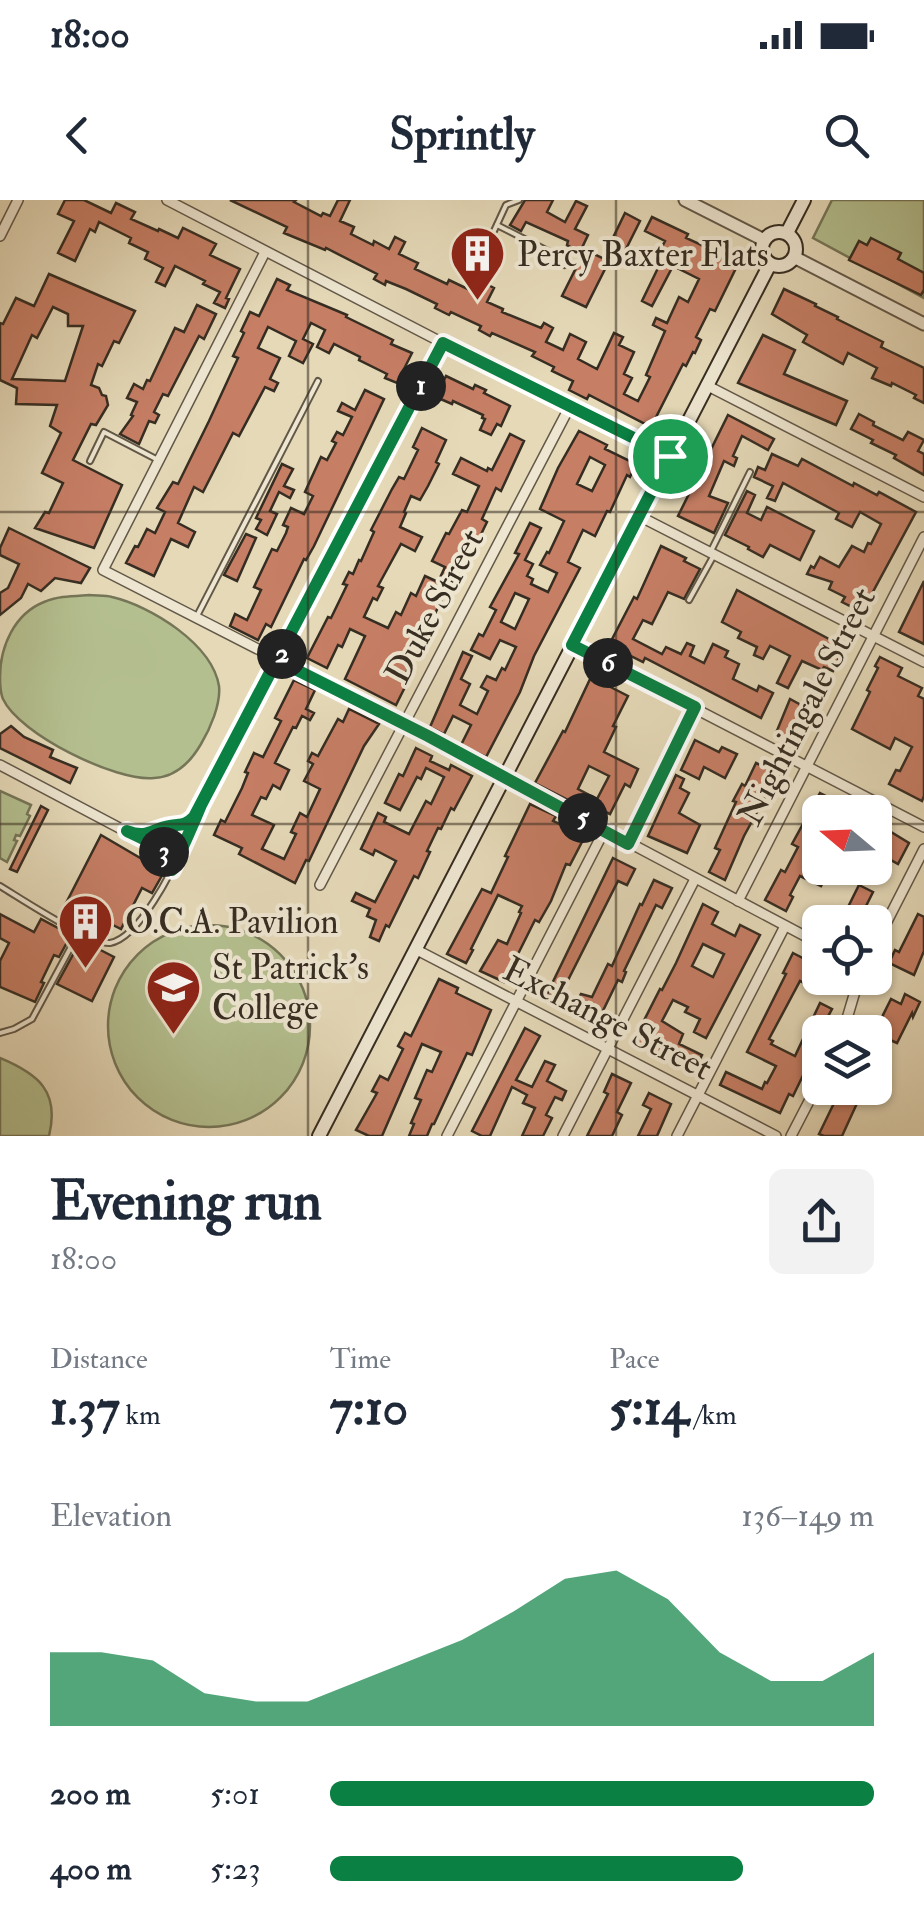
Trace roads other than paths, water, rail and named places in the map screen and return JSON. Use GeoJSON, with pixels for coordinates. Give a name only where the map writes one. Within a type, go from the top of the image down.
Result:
{"type":"FeatureCollection","features":[{"type":"Feature","properties":{"kind":"main road"},"geometry":{"type":"LineString","coordinates":[[787,234],[804,200]]}},
{"type":"Feature","properties":{"kind":"main road"},"geometry":{"type":"LineString","coordinates":[[774,232],[787,234],[794,242],[794,257],[783,265],[770,264],[762,253],[764,240],[774,232]]}},
{"type":"Feature","properties":{"kind":"main road"},"geometry":{"type":"LineString","coordinates":[[318,1136],[770,264]]}},
{"type":"Feature","properties":{"kind":"street"},"geometry":{"type":"LineString","coordinates":[[0,236],[18,200]]}},
{"type":"Feature","properties":{"kind":"street"},"geometry":{"type":"LineString","coordinates":[[168,200],[670,456]]}},
{"type":"Feature","properties":{"kind":"street"},"geometry":{"type":"LineString","coordinates":[[692,202],[764,240]]}},
{"type":"Feature","properties":{"kind":"street"},"geometry":{"type":"LineString","coordinates":[[265,252],[103,570],[802,935]]}},
{"type":"Feature","properties":{"kind":"street"},"geometry":{"type":"LineString","coordinates":[[794,257],[924,324]]}},
{"type":"Feature","properties":{"kind":"street"},"geometry":{"type":"LineString","coordinates":[[0,765],[164,852],[176,852],[195,824],[443,343]]}},
{"type":"Feature","properties":{"kind":"street"},"geometry":{"type":"LineString","coordinates":[[706,385],[924,497]]}},
{"type":"Feature","properties":{"kind":"street","name":"Duke Street"},"geometry":{"type":"LineString","coordinates":[[320,886],[570,406]]}},
{"type":"Feature","properties":{"kind":"street"},"geometry":{"type":"LineString","coordinates":[[639,516],[924,662]]}},
{"type":"Feature","properties":{"kind":"street","name":"Nightingale Street"},"geometry":{"type":"LineString","coordinates":[[738,901],[924,537]]}},
{"type":"Feature","properties":{"kind":"street"},"geometry":{"type":"LineString","coordinates":[[572,645],[924,827]]}},
{"type":"Feature","properties":{"kind":"street"},"geometry":{"type":"LineString","coordinates":[[628,844],[695,707]]}},
{"type":"Feature","properties":{"kind":"street"},"geometry":{"type":"LineString","coordinates":[[127,831],[141,835],[188,823],[200,809]]}},
{"type":"Feature","properties":{"kind":"street"},"geometry":{"type":"LineString","coordinates":[[168,827],[181,831],[184,844]]}},
{"type":"Feature","properties":{"kind":"street"},"geometry":{"type":"LineString","coordinates":[[164,852],[157,841],[158,834],[168,827]]}},
{"type":"Feature","properties":{"kind":"street"},"geometry":{"type":"LineString","coordinates":[[447,1136],[604,831]]}},
{"type":"Feature","properties":{"kind":"street"},"geometry":{"type":"LineString","coordinates":[[892,912],[924,849]]}},
{"type":"Feature","properties":{"kind":"street"},"geometry":{"type":"LineString","coordinates":[[563,1136],[695,879]]}},
{"type":"Feature","properties":{"kind":"street"},"geometry":{"type":"LineString","coordinates":[[676,1136],[785,926]]}},
{"type":"Feature","properties":{"kind":"street","name":"Exchange Street"},"geometry":{"type":"LineString","coordinates":[[415,949],[776,1136]]}},
{"type":"Feature","properties":{"kind":"street"},"geometry":{"type":"LineString","coordinates":[[791,1136],[807,1105]]}},
{"type":"Feature","properties":{"kind":"lane"},"geometry":{"type":"LineString","coordinates":[[494,232],[506,205],[519,200]]}},
{"type":"Feature","properties":{"kind":"lane"},"geometry":{"type":"LineString","coordinates":[[497,225],[548,251],[551,258],[564,265]]}},
{"type":"Feature","properties":{"kind":"lane"},"geometry":{"type":"LineString","coordinates":[[196,618],[318,381]]}},
{"type":"Feature","properties":{"kind":"lane"},"geometry":{"type":"LineString","coordinates":[[90,461],[104,432],[158,460]]}},
{"type":"Feature","properties":{"kind":"lane"},"geometry":{"type":"LineString","coordinates":[[690,600],[750,472]]}},
{"type":"Feature","properties":{"kind":"lane"},"geometry":{"type":"LineString","coordinates":[[0,886],[79,932],[110,942],[120,938],[156,900],[184,844]]}},
{"type":"Feature","properties":{"kind":"lane"},"geometry":{"type":"LineString","coordinates":[[164,852],[172,862],[172,870]]}},
{"type":"Feature","properties":{"kind":"lane"},"geometry":{"type":"LineString","coordinates":[[0,1033],[32,1019],[79,932]]}},
{"type":"Feature","properties":{"kind":"place","name":"Percy Baxter Flats"},"geometry":{"type":"Point","coordinates":[478,303]}},
{"type":"Feature","properties":{"kind":"place","name":"O.C.A. Pavilion"},"geometry":{"type":"Point","coordinates":[86,970]}},
{"type":"Feature","properties":{"kind":"place","name":"St Patrick's College"},"geometry":{"type":"Point","coordinates":[173,1036]}}]}
